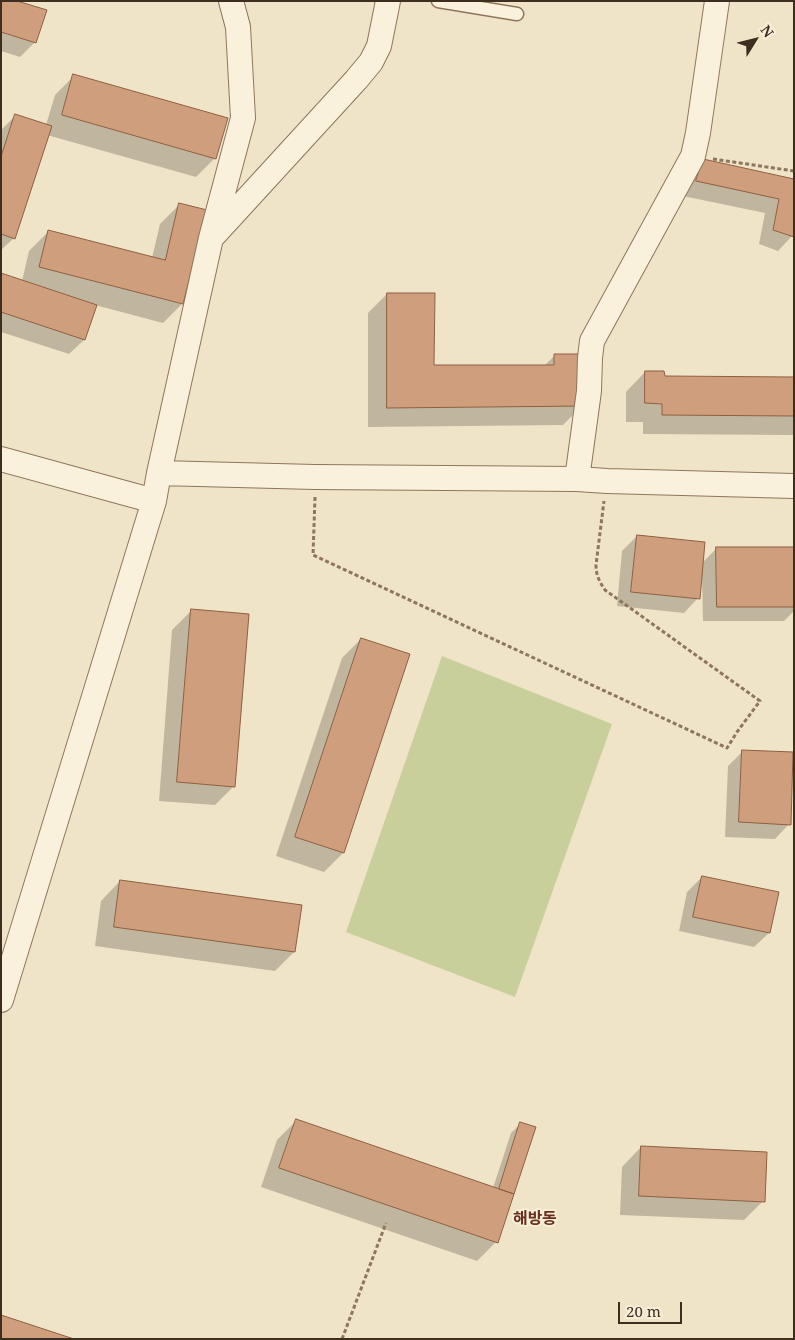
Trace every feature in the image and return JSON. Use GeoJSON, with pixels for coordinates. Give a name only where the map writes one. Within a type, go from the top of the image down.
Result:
{"type":"FeatureCollection","features":[{"type":"Feature","properties":{"kind":"street"},"geometry":{"type":"LineString","coordinates":[[1,1000],[154,501],[211,238],[243,118],[238,27],[230,1]]}},
{"type":"Feature","properties":{"kind":"street"},"geometry":{"type":"LineString","coordinates":[[211,238],[371,62],[378,46],[388,1]]}},
{"type":"Feature","properties":{"kind":"street"},"geometry":{"type":"LineString","coordinates":[[577,479],[589,391],[592,341],[693,156],[717,1]]}},
{"type":"Feature","properties":{"kind":"street"},"geometry":{"type":"LineString","coordinates":[[1,459],[154,501]]}},
{"type":"Feature","properties":{"kind":"street"},"geometry":{"type":"LineString","coordinates":[[159,473],[315,477],[577,479],[794,486]]}},
{"type":"Feature","properties":{"kind":"lane"},"geometry":{"type":"LineString","coordinates":[[438,1],[517,14]]}},
{"type":"Feature","properties":{"kind":"path"},"geometry":{"type":"LineString","coordinates":[[693,156],[794,171]]}},
{"type":"Feature","properties":{"kind":"path"},"geometry":{"type":"LineString","coordinates":[[315,477],[313,555],[727,748],[760,701],[605,590],[600,583],[596,574],[596,565],[607,481]]}},
{"type":"Feature","properties":{"kind":"path"},"geometry":{"type":"LineString","coordinates":[[342,1339],[386,1224]]}},
{"type":"Feature","properties":{"kind":"green space"},"geometry":{"type":"Polygon","coordinates":[[[442,656],[612,724],[515,997],[346,932],[442,656]]]}},
{"type":"Feature","properties":{"kind":"building"},"geometry":{"type":"Polygon","coordinates":[[[1,1],[17,1],[47,10],[36,43],[1,32],[1,1]]]}},
{"type":"Feature","properties":{"kind":"building"},"geometry":{"type":"Polygon","coordinates":[[[73,74],[228,118],[216,159],[62,115],[73,74]]]}},
{"type":"Feature","properties":{"kind":"building"},"geometry":{"type":"Polygon","coordinates":[[[15,114],[52,126],[15,239],[1,234],[1,157],[15,114]]]}},
{"type":"Feature","properties":{"kind":"building"},"geometry":{"type":"Polygon","coordinates":[[[703,159],[794,179],[794,237],[773,230],[779,199],[696,181],[703,159]]]}},
{"type":"Feature","properties":{"kind":"building"},"geometry":{"type":"Polygon","coordinates":[[[179,203],[207,210],[183,304],[39,267],[48,230],[165,260],[179,203]]]}},
{"type":"Feature","properties":{"kind":"building"},"geometry":{"type":"Polygon","coordinates":[[[1,273],[97,305],[85,340],[1,312],[1,273]]]}},
{"type":"Feature","properties":{"kind":"building"},"geometry":{"type":"Polygon","coordinates":[[[387,293],[435,293],[434,365],[554,365],[554,354],[584,354],[583,406],[387,408],[387,293]]]}},
{"type":"Feature","properties":{"kind":"building"},"geometry":{"type":"Polygon","coordinates":[[[645,371],[664,371],[665,376],[794,377],[794,416],[662,415],[662,404],[645,403],[645,371]]]}},
{"type":"Feature","properties":{"kind":"building"},"geometry":{"type":"Polygon","coordinates":[[[637,535],[705,542],[700,599],[631,592],[637,535]]]}},
{"type":"Feature","properties":{"kind":"building"},"geometry":{"type":"Polygon","coordinates":[[[716,547],[794,547],[794,607],[717,607],[716,547]]]}},
{"type":"Feature","properties":{"kind":"building"},"geometry":{"type":"Polygon","coordinates":[[[191,609],[249,614],[235,787],[177,782],[191,609]]]}},
{"type":"Feature","properties":{"kind":"building"},"geometry":{"type":"Polygon","coordinates":[[[361,638],[410,654],[344,853],[295,837],[361,638]]]}},
{"type":"Feature","properties":{"kind":"building"},"geometry":{"type":"Polygon","coordinates":[[[742,750],[793,752],[791,825],[739,822],[742,750]]]}},
{"type":"Feature","properties":{"kind":"building"},"geometry":{"type":"Polygon","coordinates":[[[702,876],[779,892],[770,933],[693,917],[702,876]]]}},
{"type":"Feature","properties":{"kind":"building"},"geometry":{"type":"Polygon","coordinates":[[[120,880],[302,905],[295,952],[114,927],[120,880]]]}},
{"type":"Feature","properties":{"kind":"building"},"geometry":{"type":"Polygon","coordinates":[[[296,1119],[514,1194],[498,1243],[279,1168],[296,1119]]]}},
{"type":"Feature","properties":{"kind":"building"},"geometry":{"type":"Polygon","coordinates":[[[520,1122],[536,1127],[514,1194],[499,1189],[520,1122]]]}},
{"type":"Feature","properties":{"kind":"building"},"geometry":{"type":"Polygon","coordinates":[[[641,1146],[767,1152],[765,1202],[639,1196],[641,1146]]]}},
{"type":"Feature","properties":{"kind":"building"},"geometry":{"type":"Polygon","coordinates":[[[1,1315],[74,1339],[1,1339],[1,1315]]]}},
{"type":"Feature","properties":{"kind":"district","name":"해방동"},"geometry":{"type":"Point","coordinates":[535,1219]}}]}
